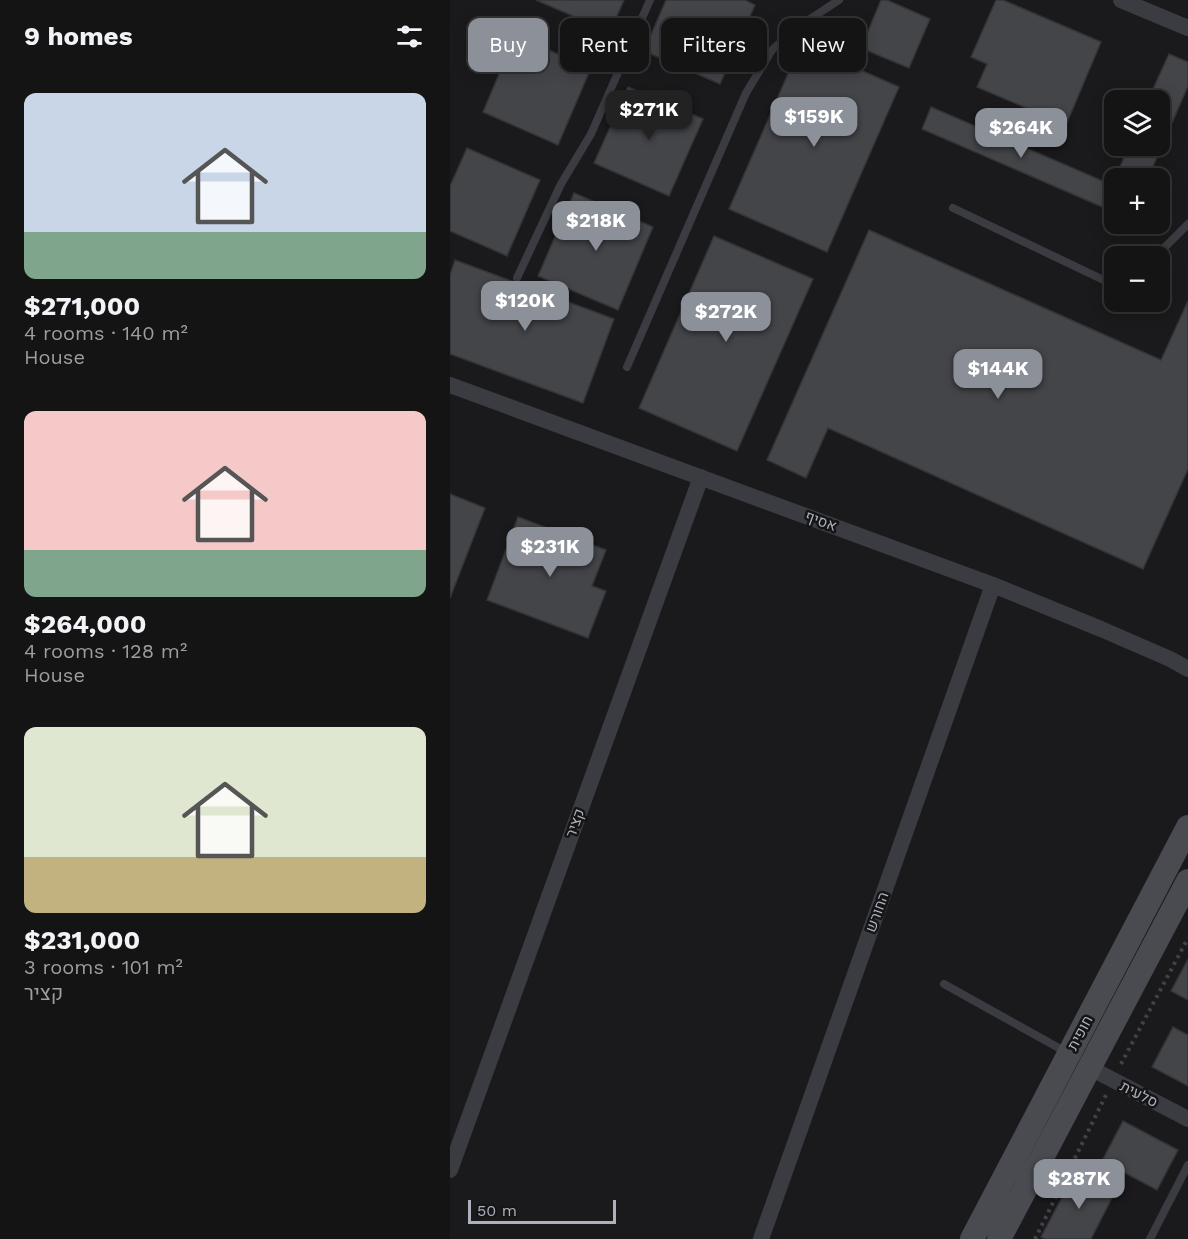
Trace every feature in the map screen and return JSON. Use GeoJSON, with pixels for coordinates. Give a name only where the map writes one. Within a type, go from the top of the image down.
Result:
{"type":"FeatureCollection","features":[{"type":"Feature","properties":{"kind":"main road","name":"חופית"},"geometry":{"type":"LineString","coordinates":[[972,1239],[1188,827]]}},
{"type":"Feature","properties":{"kind":"main road","name":"חופית"},"geometry":{"type":"LineString","coordinates":[[999,1239],[1188,881]]}},
{"type":"Feature","properties":{"kind":"street"},"geometry":{"type":"LineString","coordinates":[[1121,0],[1188,28]]}},
{"type":"Feature","properties":{"kind":"street","name":"אסיף"},"geometry":{"type":"LineString","coordinates":[[450,384],[993,585],[1111,633],[1188,669]]}},
{"type":"Feature","properties":{"kind":"street","name":"קציר"},"geometry":{"type":"LineString","coordinates":[[450,1170],[701,477]]}},
{"type":"Feature","properties":{"kind":"street","name":"החורש"},"geometry":{"type":"LineString","coordinates":[[761,1239],[993,585]]}},
{"type":"Feature","properties":{"kind":"street","name":"סלעית"},"geometry":{"type":"LineString","coordinates":[[1089,1068],[1188,1119]]}},
{"type":"Feature","properties":{"kind":"lane"},"geometry":{"type":"LineString","coordinates":[[517,278],[561,184],[591,134],[650,0]]}},
{"type":"Feature","properties":{"kind":"lane"},"geometry":{"type":"LineString","coordinates":[[627,367],[746,93],[772,50],[798,27],[839,0]]}},
{"type":"Feature","properties":{"kind":"lane"},"geometry":{"type":"LineString","coordinates":[[953,208],[1104,280]]}},
{"type":"Feature","properties":{"kind":"lane"},"geometry":{"type":"LineString","coordinates":[[1166,246],[1188,224]]}},
{"type":"Feature","properties":{"kind":"lane"},"geometry":{"type":"LineString","coordinates":[[944,984],[1069,1054]]}},
{"type":"Feature","properties":{"kind":"lane"},"geometry":{"type":"LineString","coordinates":[[1150,1239],[1188,1165]]}},
{"type":"Feature","properties":{"kind":"building"},"geometry":{"type":"Polygon","coordinates":[[[536,0],[624,0],[616,18],[578,18],[536,0]]]}},
{"type":"Feature","properties":{"kind":"building"},"geometry":{"type":"Polygon","coordinates":[[[666,0],[745,0],[755,5],[749,18],[661,18],[661,58],[649,53],[649,39],[666,0]]]}},
{"type":"Feature","properties":{"kind":"building"},"geometry":{"type":"Polygon","coordinates":[[[881,0],[887,0],[930,19],[909,68],[866,50],[866,36],[881,0]]]}},
{"type":"Feature","properties":{"kind":"building"},"geometry":{"type":"Polygon","coordinates":[[[996,0],[1003,0],[1101,42],[1066,125],[977,87],[987,64],[971,57],[996,0]]]}},
{"type":"Feature","properties":{"kind":"building"},"geometry":{"type":"Polygon","coordinates":[[[548,50],[560,55],[560,72],[589,72],[558,145],[483,112],[500,72],[548,72],[548,50]]]}},
{"type":"Feature","properties":{"kind":"building"},"geometry":{"type":"Polygon","coordinates":[[[1169,54],[1188,62],[1188,86],[1170,127],[1170,90],[1153,90],[1169,54]]]}},
{"type":"Feature","properties":{"kind":"building"},"geometry":{"type":"Polygon","coordinates":[[[692,72],[725,72],[720,84],[692,72]]]}},
{"type":"Feature","properties":{"kind":"building"},"geometry":{"type":"Polygon","coordinates":[[[789,72],[865,72],[899,87],[827,252],[729,209],[789,72]]]}},
{"type":"Feature","properties":{"kind":"building"},"geometry":{"type":"Polygon","coordinates":[[[628,87],[703,119],[669,196],[594,163],[628,87]]]}},
{"type":"Feature","properties":{"kind":"building"},"geometry":{"type":"Polygon","coordinates":[[[931,107],[1104,182],[1104,208],[922,129],[931,107]]]}},
{"type":"Feature","properties":{"kind":"building"},"geometry":{"type":"Polygon","coordinates":[[[467,148],[540,180],[507,256],[450,231],[450,186],[467,148]]]}},
{"type":"Feature","properties":{"kind":"building"},"geometry":{"type":"Polygon","coordinates":[[[1125,156],[1158,156],[1152,168],[1119,168],[1125,156]]]}},
{"type":"Feature","properties":{"kind":"building"},"geometry":{"type":"Polygon","coordinates":[[[574,193],[653,227],[618,310],[538,276],[574,193]]]}},
{"type":"Feature","properties":{"kind":"building"},"geometry":{"type":"Polygon","coordinates":[[[869,230],[1161,360],[1188,301],[1188,469],[1143,569],[828,428],[806,478],[767,460],[869,230]]]}},
{"type":"Feature","properties":{"kind":"building"},"geometry":{"type":"Polygon","coordinates":[[[714,236],[813,279],[737,451],[639,408],[714,236]]]}},
{"type":"Feature","properties":{"kind":"building"},"geometry":{"type":"Polygon","coordinates":[[[455,260],[614,319],[583,403],[450,354],[450,275],[455,260]]]}},
{"type":"Feature","properties":{"kind":"building"},"geometry":{"type":"Polygon","coordinates":[[[450,494],[485,508],[450,598],[450,494]]]}},
{"type":"Feature","properties":{"kind":"building"},"geometry":{"type":"Polygon","coordinates":[[[518,517],[606,550],[592,586],[606,591],[588,638],[487,600],[518,517]]]}},
{"type":"Feature","properties":{"kind":"building"},"geometry":{"type":"Polygon","coordinates":[[[1188,959],[1188,1000],[1171,991],[1188,959]]]}},
{"type":"Feature","properties":{"kind":"building"},"geometry":{"type":"Polygon","coordinates":[[[1173,1027],[1188,1035],[1188,1086],[1152,1067],[1173,1027]]]}},
{"type":"Feature","properties":{"kind":"building"},"geometry":{"type":"Polygon","coordinates":[[[1123,1121],[1178,1150],[1157,1190],[1102,1161],[1123,1121]]]}},
{"type":"Feature","properties":{"kind":"building"},"geometry":{"type":"Polygon","coordinates":[[[1076,1171],[1115,1192],[1091,1239],[1045,1239],[1041,1237],[1076,1171]]]}}]}
